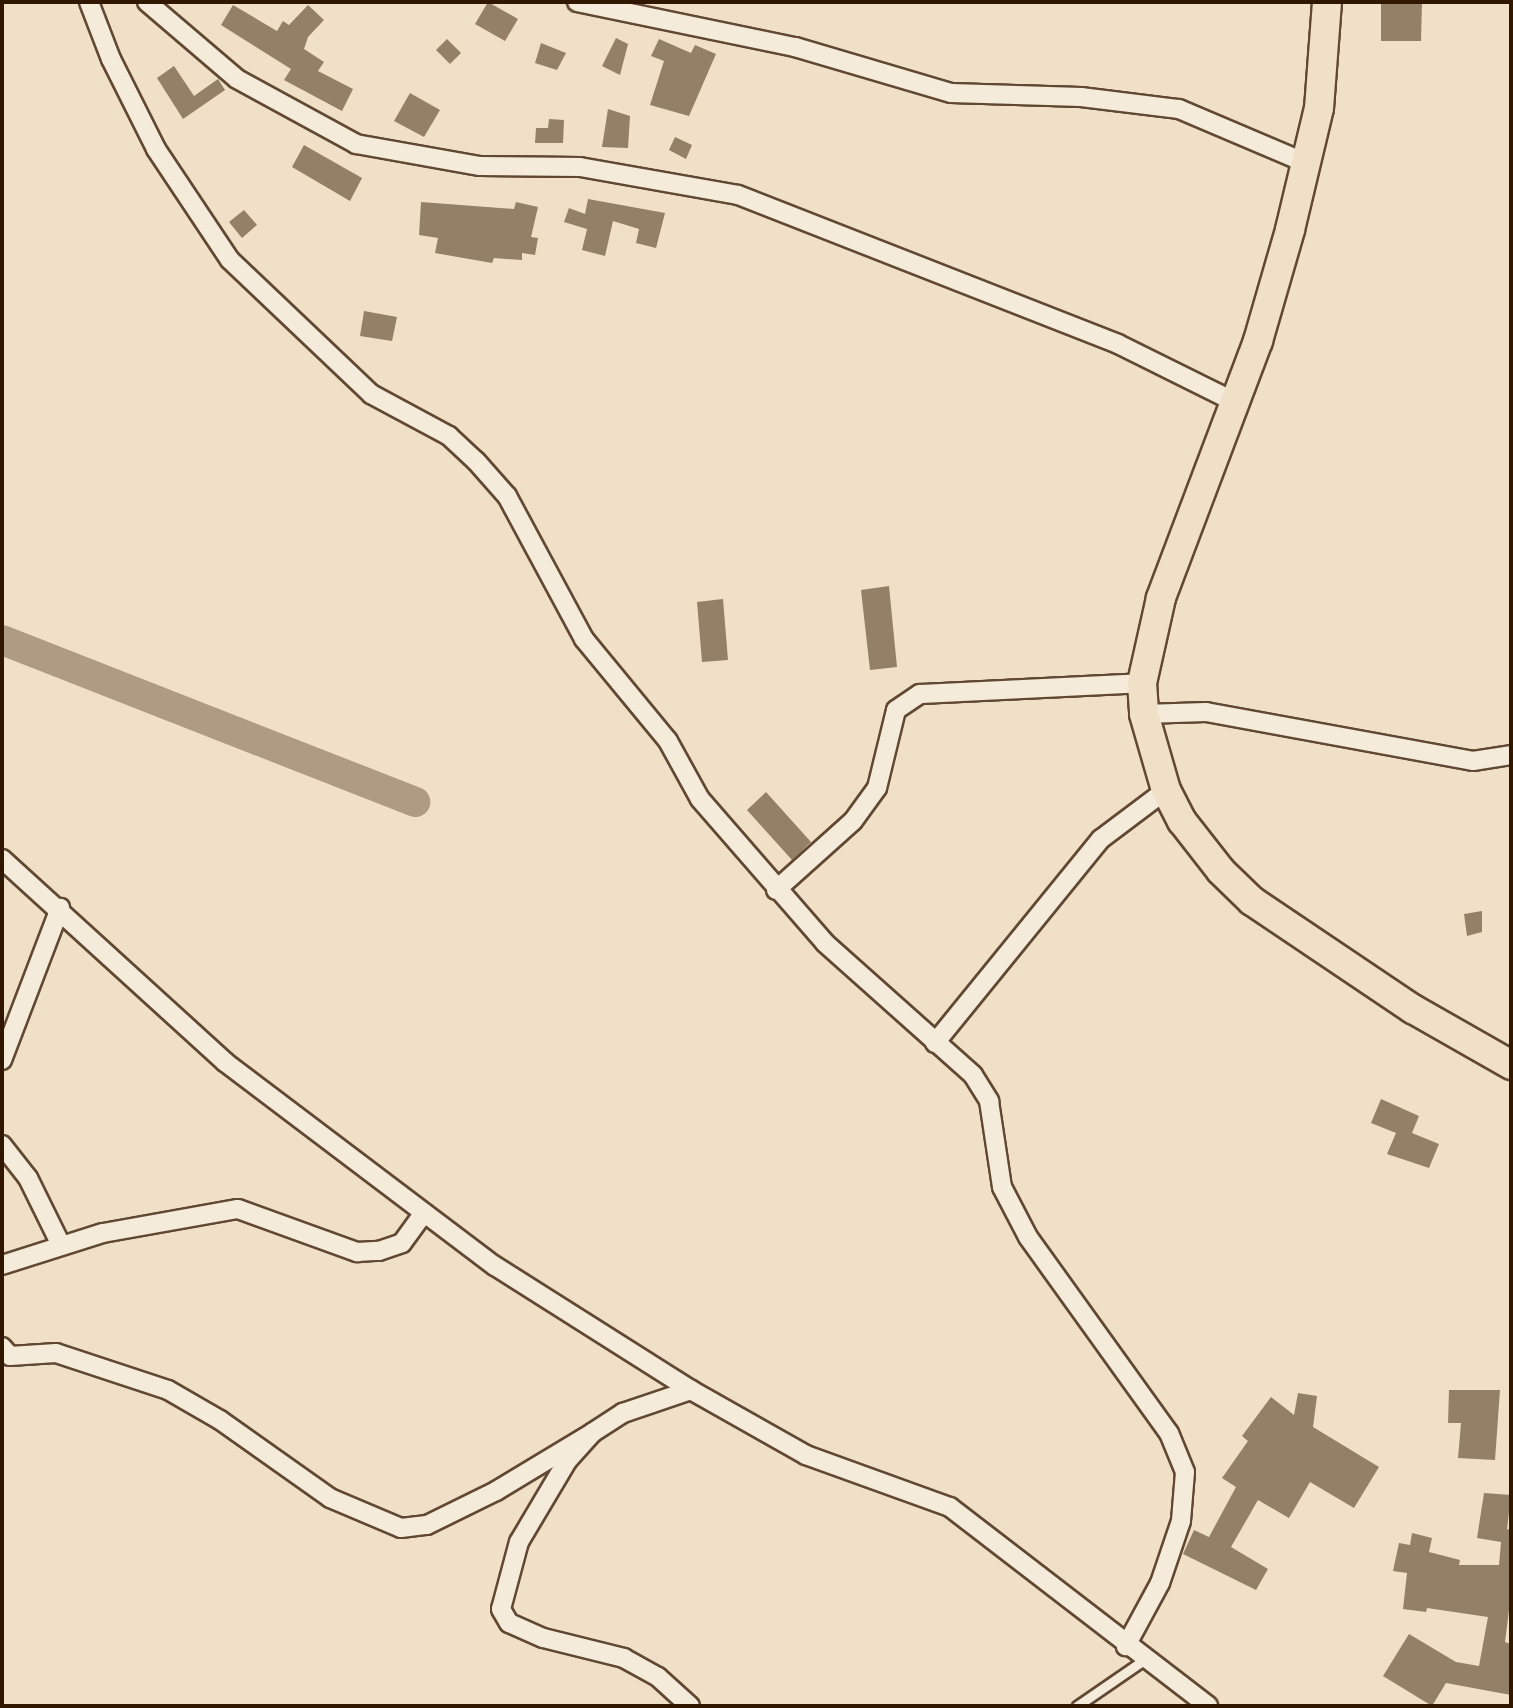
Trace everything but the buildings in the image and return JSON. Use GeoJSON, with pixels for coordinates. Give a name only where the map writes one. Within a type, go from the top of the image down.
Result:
{"type":"FeatureCollection","features":[{"type":"Feature","properties":{"kind":"main road"},"geometry":{"type":"LineString","coordinates":[[1327,2],[1319,108],[1274,292],[1237,403],[1161,598],[1142,683],[1144,714],[1166,790],[1200,845],[1252,901],[1413,1009],[1511,1065]]}},
{"type":"Feature","properties":{"kind":"street"},"geometry":{"type":"LineString","coordinates":[[89,2],[111,59],[156,149],[230,260],[371,394],[449,436],[507,496],[584,639],[668,741],[700,799],[776,890],[834,951],[973,1075],[989,1101],[1002,1187],[1028,1237],[1169,1433],[1185,1472],[1181,1521],[1160,1583],[1126,1646]]}},
{"type":"Feature","properties":{"kind":"street"},"geometry":{"type":"LineString","coordinates":[[147,2],[237,79],[356,144],[480,166],[580,167],[738,195],[1118,344],[1237,403]]}},
{"type":"Feature","properties":{"kind":"street"},"geometry":{"type":"LineString","coordinates":[[577,2],[620,6],[795,47],[951,93],[1081,97],[1179,109],[1306,163]]}},
{"type":"Feature","properties":{"kind":"street"},"geometry":{"type":"LineString","coordinates":[[776,890],[853,821],[877,788],[896,710],[920,694],[1142,683]]}},
{"type":"Feature","properties":{"kind":"street"},"geometry":{"type":"LineString","coordinates":[[1144,714],[1206,712],[1473,761],[1511,755]]}},
{"type":"Feature","properties":{"kind":"street"},"geometry":{"type":"LineString","coordinates":[[935,1043],[1101,839],[1166,790]]}},
{"type":"Feature","properties":{"kind":"street"},"geometry":{"type":"LineString","coordinates":[[2,859],[60,908],[225,1062],[495,1266],[691,1390],[806,1455],[950,1507],[1144,1660],[1209,1706]]}},
{"type":"Feature","properties":{"kind":"street"},"geometry":{"type":"LineString","coordinates":[[2,1060],[60,908]]}},
{"type":"Feature","properties":{"kind":"street"},"geometry":{"type":"LineString","coordinates":[[2,1145],[28,1178],[61,1245]]}},
{"type":"Feature","properties":{"kind":"street"},"geometry":{"type":"LineString","coordinates":[[2,1265],[103,1233],[238,1209],[357,1252],[379,1251],[402,1243],[424,1214]]}},
{"type":"Feature","properties":{"kind":"street"},"geometry":{"type":"LineString","coordinates":[[2,1347],[10,1356],[56,1353],[168,1390],[220,1420],[330,1498],[401,1528],[428,1525],[496,1491],[623,1413],[691,1390]]}},
{"type":"Feature","properties":{"kind":"street"},"geometry":{"type":"LineString","coordinates":[[592,1433],[567,1461],[519,1542],[501,1609],[509,1623],[543,1638],[624,1658],[658,1676],[690,1706]]}},
{"type":"Feature","properties":{"kind":"lane"},"geometry":{"type":"LineString","coordinates":[[1077,1706],[1144,1660]]}},
{"type":"Feature","properties":{"kind":"waterway"},"geometry":{"type":"LineString","coordinates":[[2,640],[415,802]]}}]}
